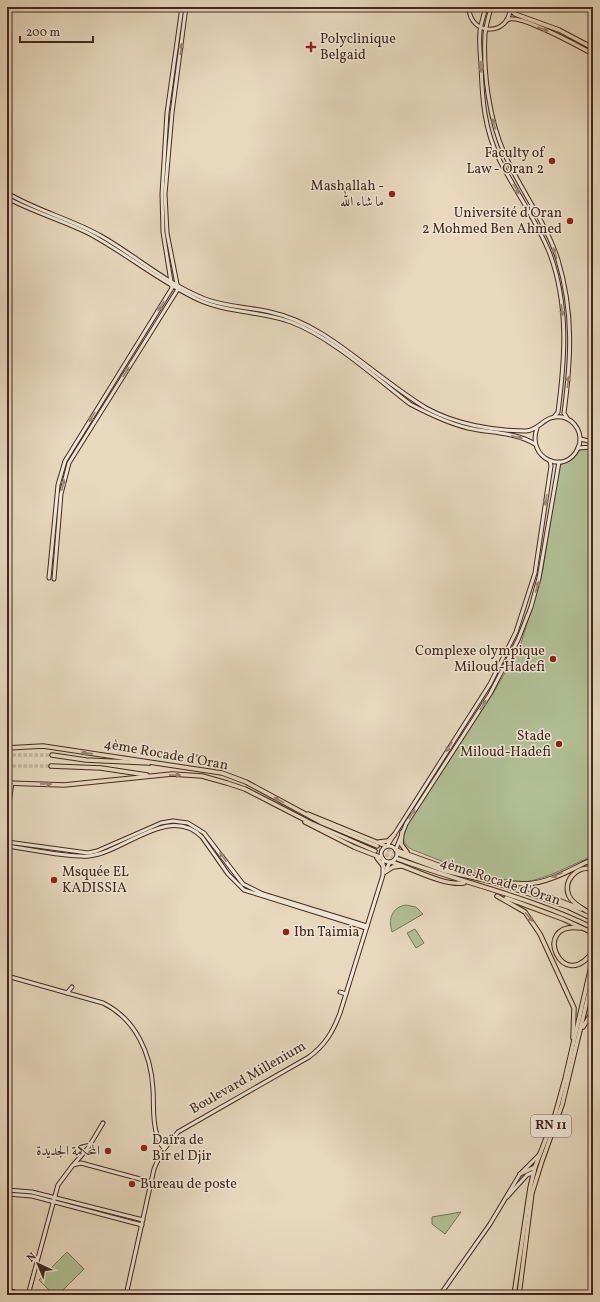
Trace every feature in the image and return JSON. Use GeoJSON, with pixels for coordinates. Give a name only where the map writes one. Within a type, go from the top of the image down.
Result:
{"type":"FeatureCollection","features":[{"type":"Feature","properties":{"kind":"highway"},"geometry":{"type":"LineString","coordinates":[[510,8],[515,14],[559,30],[593,48]]}},
{"type":"Feature","properties":{"kind":"highway"},"geometry":{"type":"LineString","coordinates":[[506,20],[513,18],[537,27],[593,54]]}},
{"type":"Feature","properties":{"kind":"highway","name":"4ème Rocade d'Oran"},"geometry":{"type":"LineString","coordinates":[[7,748],[43,746],[212,771],[239,779],[322,823],[377,846]]}},
{"type":"Feature","properties":{"kind":"highway"},"geometry":{"type":"LineString","coordinates":[[52,755],[86,760],[162,763]]}},
{"type":"Feature","properties":{"kind":"highway"},"geometry":{"type":"LineString","coordinates":[[51,766],[101,768],[153,776]]}},
{"type":"Feature","properties":{"kind":"highway","name":"4ème Rocade d'Oran"},"geometry":{"type":"LineString","coordinates":[[7,783],[86,784],[153,776],[188,774],[215,779],[245,790],[383,859]]}},
{"type":"Feature","properties":{"kind":"highway"},"geometry":{"type":"LineString","coordinates":[[295,808],[386,846]]}},
{"type":"Feature","properties":{"kind":"highway"},"geometry":{"type":"LineString","coordinates":[[402,832],[402,846],[410,854]]}},
{"type":"Feature","properties":{"kind":"highway"},"geometry":{"type":"LineString","coordinates":[[377,842],[388,841],[394,835]]}},
{"type":"Feature","properties":{"kind":"highway"},"geometry":{"type":"LineString","coordinates":[[396,849],[473,878]]}},
{"type":"Feature","properties":{"kind":"highway"},"geometry":{"type":"LineString","coordinates":[[373,853],[381,861],[384,872],[395,866],[404,866]]}},
{"type":"Feature","properties":{"kind":"highway","name":"4ème Rocade d'Oran"},"geometry":{"type":"LineString","coordinates":[[399,854],[445,871],[489,881],[535,896],[593,919]]}},
{"type":"Feature","properties":{"kind":"highway","name":"4ème Rocade d'Oran"},"geometry":{"type":"LineString","coordinates":[[398,859],[467,883],[568,915],[592,927]]}},
{"type":"Feature","properties":{"kind":"highway"},"geometry":{"type":"LineString","coordinates":[[489,881],[521,884],[535,883],[593,859]]}},
{"type":"Feature","properties":{"kind":"highway"},"geometry":{"type":"LineString","coordinates":[[391,862],[455,883],[467,883]]}},
{"type":"Feature","properties":{"kind":"highway"},"geometry":{"type":"LineString","coordinates":[[588,912],[571,900],[568,893],[568,884],[572,875],[577,871],[583,869],[593,869]]}},
{"type":"Feature","properties":{"kind":"highway"},"geometry":{"type":"LineString","coordinates":[[485,888],[520,908],[531,919],[540,934],[571,997],[575,1013],[570,1058]]}},
{"type":"Feature","properties":{"kind":"highway"},"geometry":{"type":"LineString","coordinates":[[497,896],[556,916],[592,933]]}},
{"type":"Feature","properties":{"kind":"highway"},"geometry":{"type":"LineString","coordinates":[[535,896],[550,897],[593,914]]}},
{"type":"Feature","properties":{"kind":"highway"},"geometry":{"type":"LineString","coordinates":[[583,928],[568,928],[559,933],[554,943],[555,954],[564,963],[575,965],[586,960],[593,951]]}},
{"type":"Feature","properties":{"kind":"highway","name":"RN 11"},"geometry":{"type":"LineString","coordinates":[[514,1295],[526,1206],[535,1167],[555,1115],[593,958]]}},
{"type":"Feature","properties":{"kind":"highway","name":"RN 11"},"geometry":{"type":"LineString","coordinates":[[519,1295],[532,1193],[562,1105],[593,976]]}},
{"type":"Feature","properties":{"kind":"highway"},"geometry":{"type":"LineString","coordinates":[[578,1039],[593,1011]]}},
{"type":"Feature","properties":{"kind":"highway"},"geometry":{"type":"LineString","coordinates":[[520,1174],[535,1167]]}},
{"type":"Feature","properties":{"kind":"main road"},"geometry":{"type":"LineString","coordinates":[[49,578],[58,486],[65,461],[173,286],[163,232],[162,194],[168,113],[182,7]]}},
{"type":"Feature","properties":{"kind":"main road"},"geometry":{"type":"LineString","coordinates":[[54,579],[61,494],[69,463],[178,287],[167,233],[165,194],[172,114],[186,7]]}},
{"type":"Feature","properties":{"kind":"main road"},"geometry":{"type":"LineString","coordinates":[[468,7],[472,20],[480,28],[486,29],[498,28],[506,20],[510,8]]}},
{"type":"Feature","properties":{"kind":"main road"},"geometry":{"type":"LineString","coordinates":[[486,7],[480,28],[482,96],[491,137],[500,160],[540,230],[550,255],[563,312],[565,345],[558,412],[554,417]]}},
{"type":"Feature","properties":{"kind":"main road"},"geometry":{"type":"LineString","coordinates":[[491,7],[486,29],[488,100],[494,126],[505,155],[551,240],[566,295],[570,330],[570,358],[564,413],[577,428],[580,439],[578,448],[570,458],[559,462],[550,461],[540,454],[535,444],[537,428],[544,420],[554,417],[568,419]]}},
{"type":"Feature","properties":{"kind":"main road"},"geometry":{"type":"LineString","coordinates":[[7,193],[91,230],[173,282],[178,287],[217,307],[273,317],[290,322],[326,340],[410,404],[423,411],[456,425],[518,436],[535,444]]}},
{"type":"Feature","properties":{"kind":"main road"},"geometry":{"type":"LineString","coordinates":[[7,198],[88,233],[173,286],[217,303],[270,312],[306,324],[324,334],[412,399],[446,417],[463,423],[502,429],[528,431],[537,428]]}},
{"type":"Feature","properties":{"kind":"main road"},"geometry":{"type":"LineString","coordinates":[[580,439],[593,442]]}},
{"type":"Feature","properties":{"kind":"main road"},"geometry":{"type":"LineString","coordinates":[[578,448],[593,447]]}},
{"type":"Feature","properties":{"kind":"main road"},"geometry":{"type":"LineString","coordinates":[[384,872],[382,850],[394,835],[490,684],[516,632],[534,573],[551,466],[550,461]]}},
{"type":"Feature","properties":{"kind":"main road"},"geometry":{"type":"LineString","coordinates":[[384,872],[396,857],[396,849],[402,832],[501,674],[521,633],[531,607],[539,578],[559,462]]}},
{"type":"Feature","properties":{"kind":"main road"},"geometry":{"type":"LineString","coordinates":[[516,632],[521,633]]}},
{"type":"Feature","properties":{"kind":"main road"},"geometry":{"type":"LineString","coordinates":[[7,816],[12,783]]}},
{"type":"Feature","properties":{"kind":"main road"},"geometry":{"type":"LineString","coordinates":[[7,842],[88,853],[98,851],[161,823],[173,821],[188,823],[204,833],[243,884],[263,894],[367,927]]}},
{"type":"Feature","properties":{"kind":"main road"},"geometry":{"type":"LineString","coordinates":[[7,846],[89,856],[115,848],[163,826],[173,824],[184,826],[198,832],[228,874],[244,890],[367,927]]}},
{"type":"Feature","properties":{"kind":"main road"},"geometry":{"type":"LineString","coordinates":[[386,846],[392,846],[396,849]]}},
{"type":"Feature","properties":{"kind":"main road"},"geometry":{"type":"LineString","coordinates":[[383,859],[391,862]]}},
{"type":"Feature","properties":{"kind":"main road","name":"Boulevard Millenium"},"geometry":{"type":"LineString","coordinates":[[126,1295],[151,1182],[161,1152],[182,1130],[317,1050],[333,1031],[384,872]]}},
{"type":"Feature","properties":{"kind":"main road"},"geometry":{"type":"LineString","coordinates":[[7,976],[110,1006],[128,1020],[137,1032],[152,1074],[154,1123],[157,1135],[165,1148]]}},
{"type":"Feature","properties":{"kind":"main road"},"geometry":{"type":"LineString","coordinates":[[67,993],[72,987]]}},
{"type":"Feature","properties":{"kind":"main road"},"geometry":{"type":"LineString","coordinates":[[340,992],[346,994]]}},
{"type":"Feature","properties":{"kind":"main road"},"geometry":{"type":"LineString","coordinates":[[28,1295],[53,1200],[62,1178],[88,1148],[103,1123]]}},
{"type":"Feature","properties":{"kind":"main road"},"geometry":{"type":"LineString","coordinates":[[160,1140],[166,1141],[172,1139]]}},
{"type":"Feature","properties":{"kind":"main road"},"geometry":{"type":"LineString","coordinates":[[160,1140],[161,1152]]}},
{"type":"Feature","properties":{"kind":"main road"},"geometry":{"type":"LineString","coordinates":[[440,1295],[490,1224],[520,1174],[540,1154]]}},
{"type":"Feature","properties":{"kind":"main road"},"geometry":{"type":"LineString","coordinates":[[73,1165],[81,1163],[151,1182]]}},
{"type":"Feature","properties":{"kind":"main road"},"geometry":{"type":"LineString","coordinates":[[507,1197],[527,1175],[534,1172]]}},
{"type":"Feature","properties":{"kind":"main road"},"geometry":{"type":"LineString","coordinates":[[7,1190],[32,1192],[53,1200],[142,1225]]}},
{"type":"Feature","properties":{"kind":"main road"},"geometry":{"type":"LineString","coordinates":[[7,1194],[18,1194],[53,1200],[143,1220]]}},
{"type":"Feature","properties":{"kind":"main road"},"geometry":{"type":"LineString","coordinates":[[7,1290],[25,1295]]}},
{"type":"Feature","properties":{"kind":"green space","name":"Complexe olympique Miloud-Hadefi"},"geometry":{"type":"Polygon","coordinates":[[[583,448],[593,449],[593,856],[550,875],[532,881],[512,882],[483,876],[413,850],[407,846],[403,837],[409,823],[495,690],[520,647],[543,569],[559,466],[583,448]]]}},
{"type":"Feature","properties":{"kind":"green space"},"geometry":{"type":"Polygon","coordinates":[[[406,905],[416,907],[423,914],[392,932],[392,914],[397,908],[406,905]]]}},
{"type":"Feature","properties":{"kind":"green space"},"geometry":{"type":"Polygon","coordinates":[[[415,929],[424,943],[416,948],[407,933],[415,929]]]}},
{"type":"Feature","properties":{"kind":"green space"},"geometry":{"type":"Polygon","coordinates":[[[461,1212],[445,1234],[432,1224],[432,1217],[461,1212]]]}},
{"type":"Feature","properties":{"kind":"green space"},"geometry":{"type":"Polygon","coordinates":[[[67,1252],[84,1269],[58,1295],[54,1295],[39,1280],[67,1252]]]}},
{"type":"Feature","properties":{"kind":"tunnel"},"geometry":{"type":"LineString","coordinates":[[7,755],[52,755]]}},
{"type":"Feature","properties":{"kind":"tunnel"},"geometry":{"type":"LineString","coordinates":[[7,766],[51,766]]}},
{"type":"Feature","properties":{"kind":"tunnel"},"geometry":{"type":"LineString","coordinates":[[377,846],[399,854]]}},
{"type":"Feature","properties":{"kind":"tunnel"},"geometry":{"type":"LineString","coordinates":[[375,851],[398,859]]}},
{"type":"Feature","properties":{"kind":"place","name":"Polyclinique Belgaid"},"geometry":{"type":"Point","coordinates":[311,47]}},
{"type":"Feature","properties":{"kind":"place","name":"Faculty of Law - Oran 2"},"geometry":{"type":"Point","coordinates":[552,161]}},
{"type":"Feature","properties":{"kind":"place","name":"Mashallah - ما شاء الله"},"geometry":{"type":"Point","coordinates":[392,194]}},
{"type":"Feature","properties":{"kind":"place","name":"Université d'Oran 2 Mohmed Ben Ahmed"},"geometry":{"type":"Point","coordinates":[570,221]}},
{"type":"Feature","properties":{"kind":"place","name":"Complexe olympique Miloud-Hadefi"},"geometry":{"type":"Point","coordinates":[553,659]}},
{"type":"Feature","properties":{"kind":"place","name":"Stade Miloud-Hadefi"},"geometry":{"type":"Point","coordinates":[559,744]}},
{"type":"Feature","properties":{"kind":"place","name":"Msquée EL KADISSIA"},"geometry":{"type":"Point","coordinates":[54,880]}},
{"type":"Feature","properties":{"kind":"place","name":"Ibn Taimia"},"geometry":{"type":"Point","coordinates":[286,932]}},
{"type":"Feature","properties":{"kind":"place","name":"Daïra de Bir el Djir"},"geometry":{"type":"Point","coordinates":[144,1148]}},
{"type":"Feature","properties":{"kind":"place","name":"المحكمة الجديدة"},"geometry":{"type":"Point","coordinates":[108,1151]}},
{"type":"Feature","properties":{"kind":"place","name":"Bureau de poste"},"geometry":{"type":"Point","coordinates":[132,1184]}}]}
